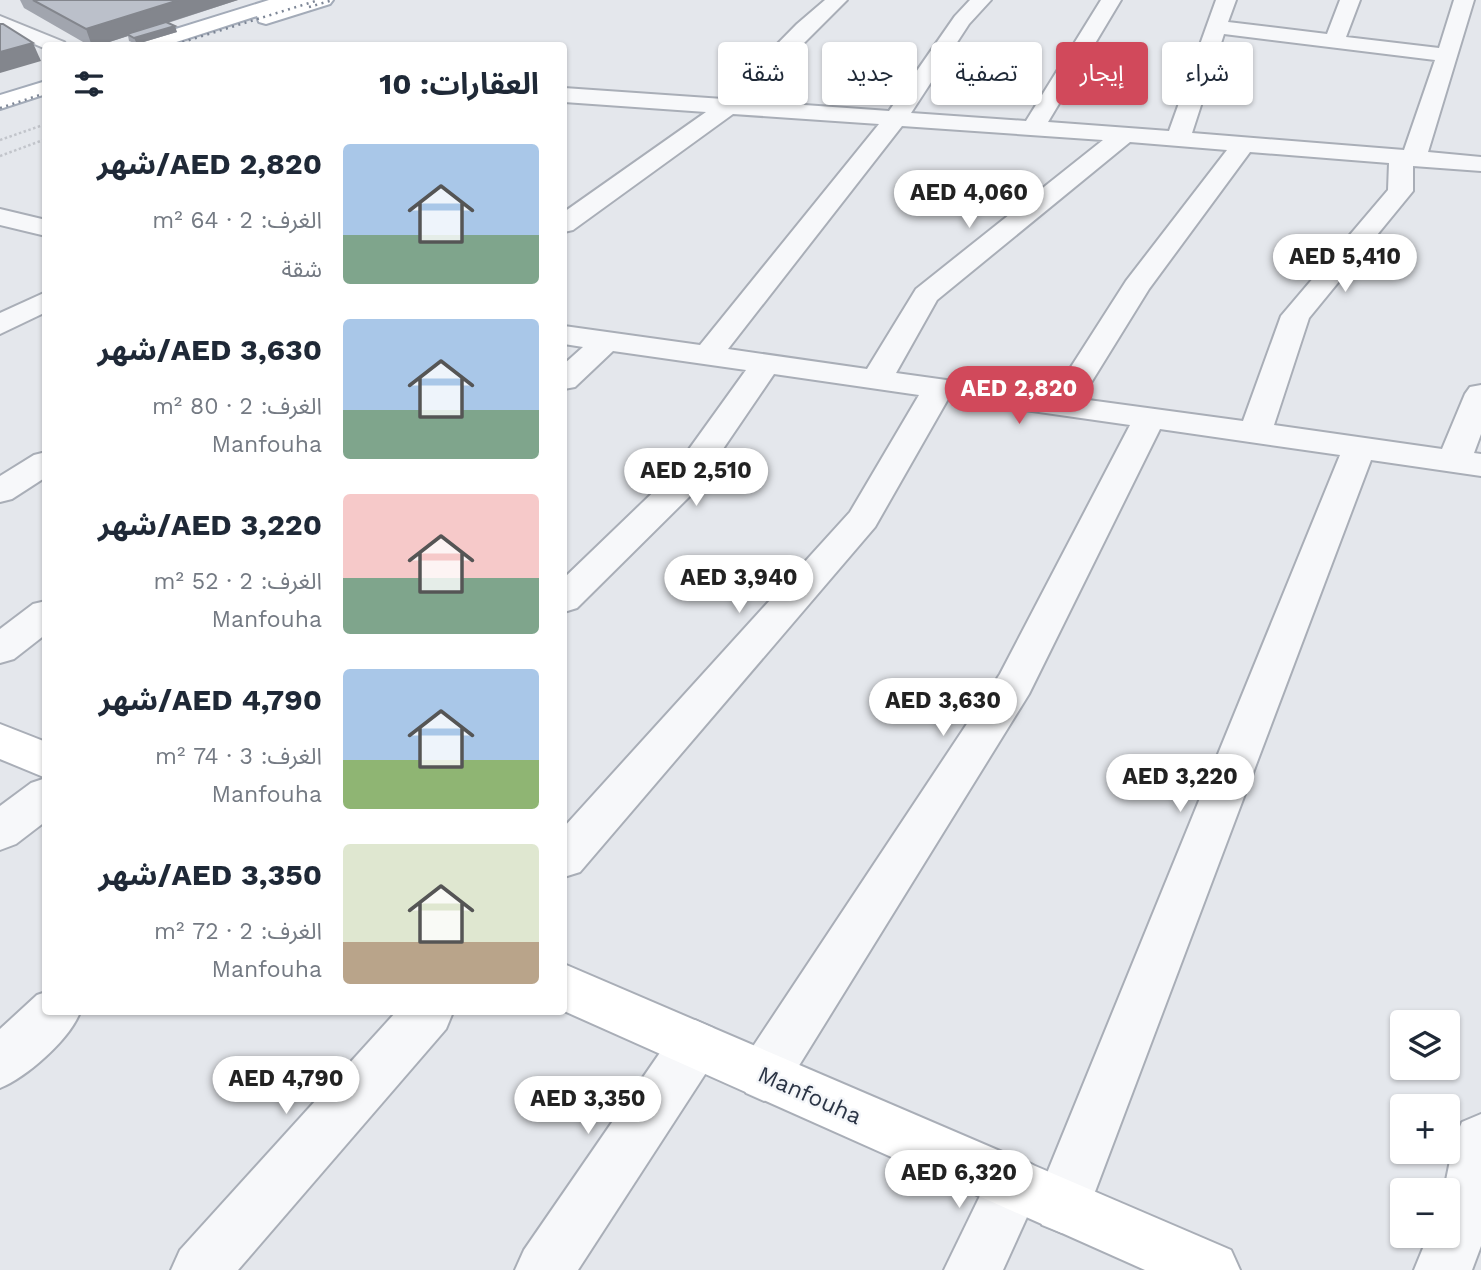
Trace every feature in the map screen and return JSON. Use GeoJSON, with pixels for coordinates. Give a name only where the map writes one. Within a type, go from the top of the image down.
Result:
{"type":"FeatureCollection","features":[{"type":"Feature","properties":{"kind":"main road"},"geometry":{"type":"LineString","coordinates":[[154,42],[289,0]]}},
{"type":"Feature","properties":{"kind":"main road"},"geometry":{"type":"LineString","coordinates":[[193,42],[323,0]]}},
{"type":"Feature","properties":{"kind":"main road"},"geometry":{"type":"LineString","coordinates":[[0,89],[42,76]]}},
{"type":"Feature","properties":{"kind":"main road"},"geometry":{"type":"LineString","coordinates":[[0,102],[42,88]]}},
{"type":"Feature","properties":{"kind":"main road"},"geometry":{"type":"LineString","coordinates":[[0,741],[42,759]]}},
{"type":"Feature","properties":{"kind":"main road","name":"Manfouha"},"geometry":{"type":"LineString","coordinates":[[567,988],[1211,1270]]}},
{"type":"Feature","properties":{"kind":"street"},"geometry":{"type":"LineString","coordinates":[[567,222],[728,107],[804,28],[837,0]]}},
{"type":"Feature","properties":{"kind":"street"},"geometry":{"type":"LineString","coordinates":[[707,356],[896,118],[962,20],[981,0]]}},
{"type":"Feature","properties":{"kind":"street"},"geometry":{"type":"LineString","coordinates":[[1033,128],[1111,0]]}},
{"type":"Feature","properties":{"kind":"street"},"geometry":{"type":"LineString","coordinates":[[1178,139],[1226,0]]}},
{"type":"Feature","properties":{"kind":"street"},"geometry":{"type":"LineString","coordinates":[[1334,42],[1350,0]]}},
{"type":"Feature","properties":{"kind":"street"},"geometry":{"type":"LineString","coordinates":[[1255,433],[1295,316],[1400,191],[1408,158],[1447,55],[1464,0]]}},
{"type":"Feature","properties":{"kind":"street"},"geometry":{"type":"LineString","coordinates":[[4,13],[51,42]]}},
{"type":"Feature","properties":{"kind":"street"},"geometry":{"type":"LineString","coordinates":[[1216,27],[1447,55]]}},
{"type":"Feature","properties":{"kind":"street"},"geometry":{"type":"LineString","coordinates":[[567,98],[896,118],[1481,164]]}},
{"type":"Feature","properties":{"kind":"street"},"geometry":{"type":"LineString","coordinates":[[876,380],[926,295],[1124,135]]}},
{"type":"Feature","properties":{"kind":"street"},"geometry":{"type":"LineString","coordinates":[[1061,406],[1136,287],[1244,144]]}},
{"type":"Feature","properties":{"kind":"street"},"geometry":{"type":"LineString","coordinates":[[0,218],[42,227]]}},
{"type":"Feature","properties":{"kind":"street"},"geometry":{"type":"LineString","coordinates":[[0,325],[42,302]]}},
{"type":"Feature","properties":{"kind":"street"},"geometry":{"type":"LineString","coordinates":[[567,335],[1468,463],[1481,394]]}},
{"type":"Feature","properties":{"kind":"street"},"geometry":{"type":"LineString","coordinates":[[567,377],[606,341]]}},
{"type":"Feature","properties":{"kind":"street"},"geometry":{"type":"LineString","coordinates":[[567,596],[681,485],[766,364]]}},
{"type":"Feature","properties":{"kind":"street"},"geometry":{"type":"LineString","coordinates":[[567,856],[863,519],[939,388]]}},
{"type":"Feature","properties":{"kind":"street"},"geometry":{"type":"LineString","coordinates":[[764,1075],[1015,683],[1150,418]]}},
{"type":"Feature","properties":{"kind":"street"},"geometry":{"type":"LineString","coordinates":[[973,1270],[1038,1195],[1359,448]]}},
{"type":"Feature","properties":{"kind":"street"},"geometry":{"type":"LineString","coordinates":[[0,491],[42,465]]}},
{"type":"Feature","properties":{"kind":"street"},"geometry":{"type":"LineString","coordinates":[[0,649],[42,617]]}},
{"type":"Feature","properties":{"kind":"street"},"geometry":{"type":"LineString","coordinates":[[0,831],[42,799]]}},
{"type":"Feature","properties":{"kind":"street"},"geometry":{"type":"LineString","coordinates":[[0,1063],[52,1015]]}},
{"type":"Feature","properties":{"kind":"street"},"geometry":{"type":"LineString","coordinates":[[200,1270],[425,1015]]}},
{"type":"Feature","properties":{"kind":"street"},"geometry":{"type":"LineString","coordinates":[[544,1270],[695,1045]]}},
{"type":"Feature","properties":{"kind":"street"},"geometry":{"type":"LineString","coordinates":[[1443,1270],[1468,1208],[1481,1141]]}},
{"type":"Feature","properties":{"kind":"path"},"geometry":{"type":"LineString","coordinates":[[0,140],[42,125]]}},
{"type":"Feature","properties":{"kind":"path"},"geometry":{"type":"LineString","coordinates":[[0,156],[42,140]]}},
{"type":"Feature","properties":{"kind":"building"},"geometry":{"type":"Polygon","coordinates":[[[33,0],[179,0],[86,29],[33,0]]]}},
{"type":"Feature","properties":{"kind":"building"},"geometry":{"type":"Polygon","coordinates":[[[166,22],[175,26],[134,38],[127,34],[166,22]]]}},
{"type":"Feature","properties":{"kind":"building"},"geometry":{"type":"Polygon","coordinates":[[[0,24],[3,24],[33,43],[0,52],[0,24]]]}},
{"type":"Feature","properties":{"kind":"railway"},"geometry":{"type":"LineString","coordinates":[[183,42],[319,0]]}},
{"type":"Feature","properties":{"kind":"railway"},"geometry":{"type":"LineString","coordinates":[[309,7],[333,0]]}},
{"type":"Feature","properties":{"kind":"railway"},"geometry":{"type":"LineString","coordinates":[[0,108],[42,94]]}}]}
